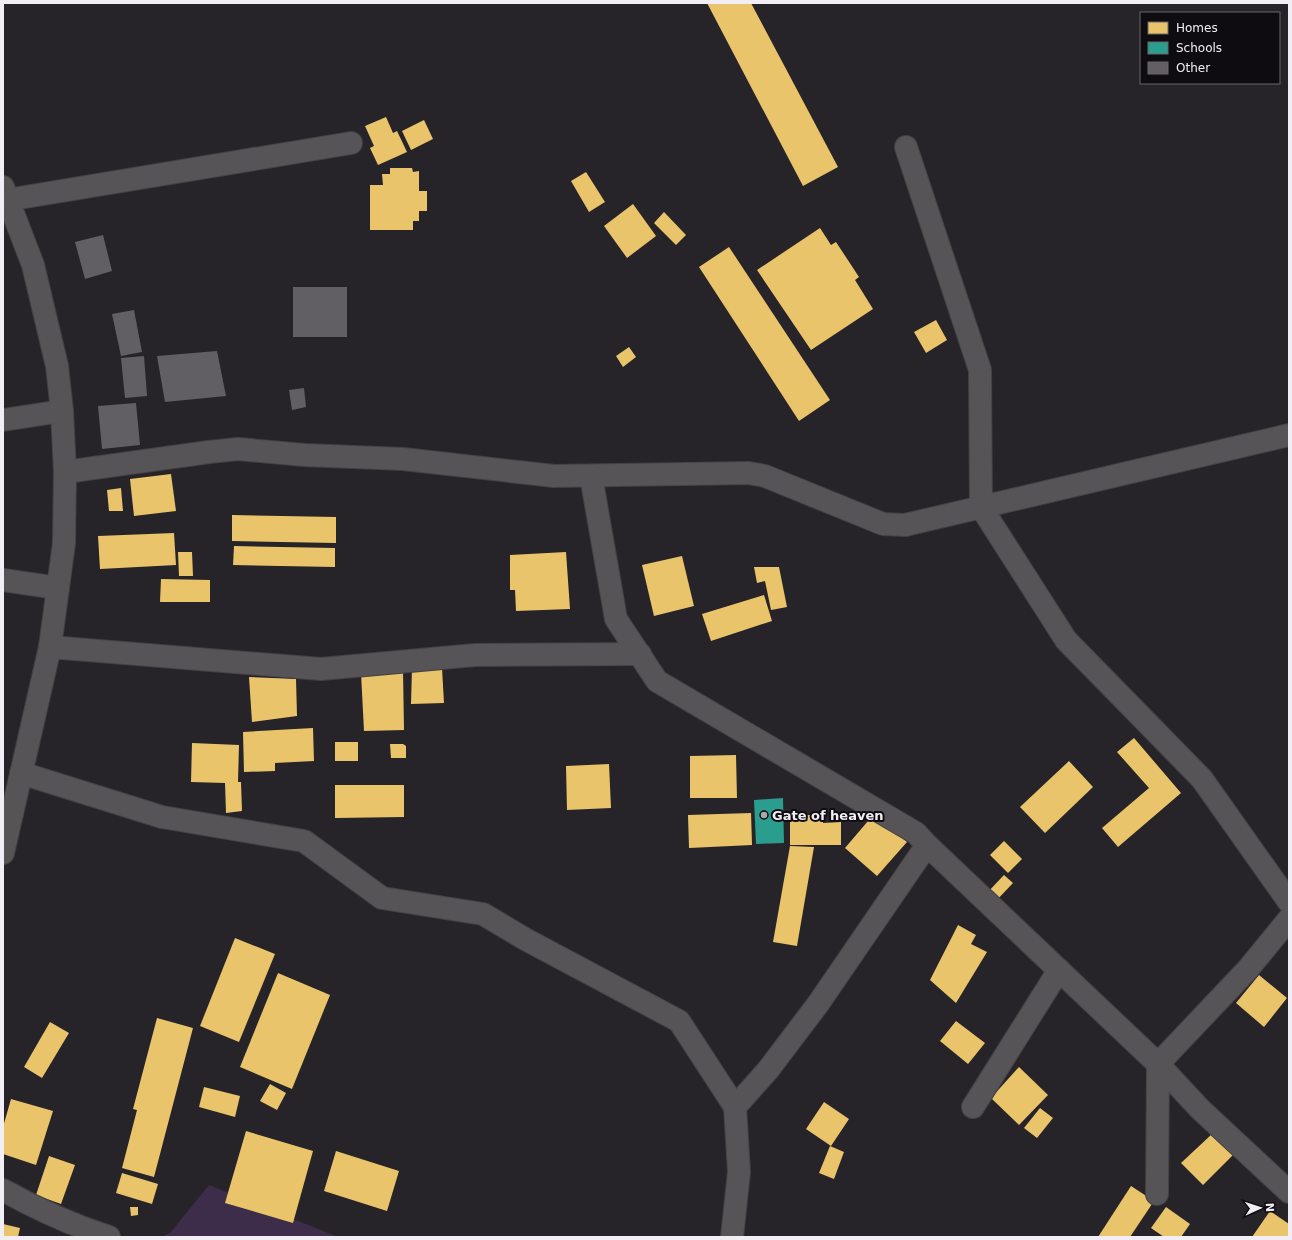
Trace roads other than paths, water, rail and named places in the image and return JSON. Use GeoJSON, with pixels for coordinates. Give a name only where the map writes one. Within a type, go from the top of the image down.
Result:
{"type":"FeatureCollection","features":[{"type":"Feature","properties":{"kind":"street"},"geometry":{"type":"LineString","coordinates":[[5,839],[50,647],[64,543],[65,472],[62,411],[57,366],[33,265],[5,194],[351,143]]}},
{"type":"Feature","properties":{"kind":"street"},"geometry":{"type":"LineString","coordinates":[[906,147],[980,370],[981,507],[1066,640],[1202,779],[1289,902]]}},
{"type":"Feature","properties":{"kind":"street"},"geometry":{"type":"LineString","coordinates":[[3,420],[62,411]]}},
{"type":"Feature","properties":{"kind":"street"},"geometry":{"type":"LineString","coordinates":[[65,472],[238,449],[304,455],[403,459],[554,476],[749,473],[765,476],[883,524],[905,525],[1289,435]]}},
{"type":"Feature","properties":{"kind":"street"},"geometry":{"type":"LineString","coordinates":[[591,476],[616,618],[657,681],[916,833],[1158,1064],[1200,1109],[1289,1192]]}},
{"type":"Feature","properties":{"kind":"street"},"geometry":{"type":"LineString","coordinates":[[3,580],[58,588]]}},
{"type":"Feature","properties":{"kind":"street"},"geometry":{"type":"LineString","coordinates":[[50,647],[320,668],[475,655],[640,654]]}},
{"type":"Feature","properties":{"kind":"street"},"geometry":{"type":"LineString","coordinates":[[21,773],[162,817],[304,841],[382,898],[483,914],[525,939],[679,1022],[735,1107],[739,1172],[732,1237]]}},
{"type":"Feature","properties":{"kind":"street"},"geometry":{"type":"LineString","coordinates":[[735,1107],[768,1070],[818,1004],[928,845]]}},
{"type":"Feature","properties":{"kind":"street"},"geometry":{"type":"LineString","coordinates":[[1157,1194],[1158,1064],[1248,969],[1289,919]]}},
{"type":"Feature","properties":{"kind":"street"},"geometry":{"type":"LineString","coordinates":[[973,1107],[1059,970]]}},
{"type":"Feature","properties":{"kind":"street"},"geometry":{"type":"LineString","coordinates":[[3,1190],[30,1205],[78,1227],[109,1237]]}},
{"type":"Feature","properties":{"kind":"place","name":"Gate of heaven"},"geometry":{"type":"Point","coordinates":[764,815]}}]}
